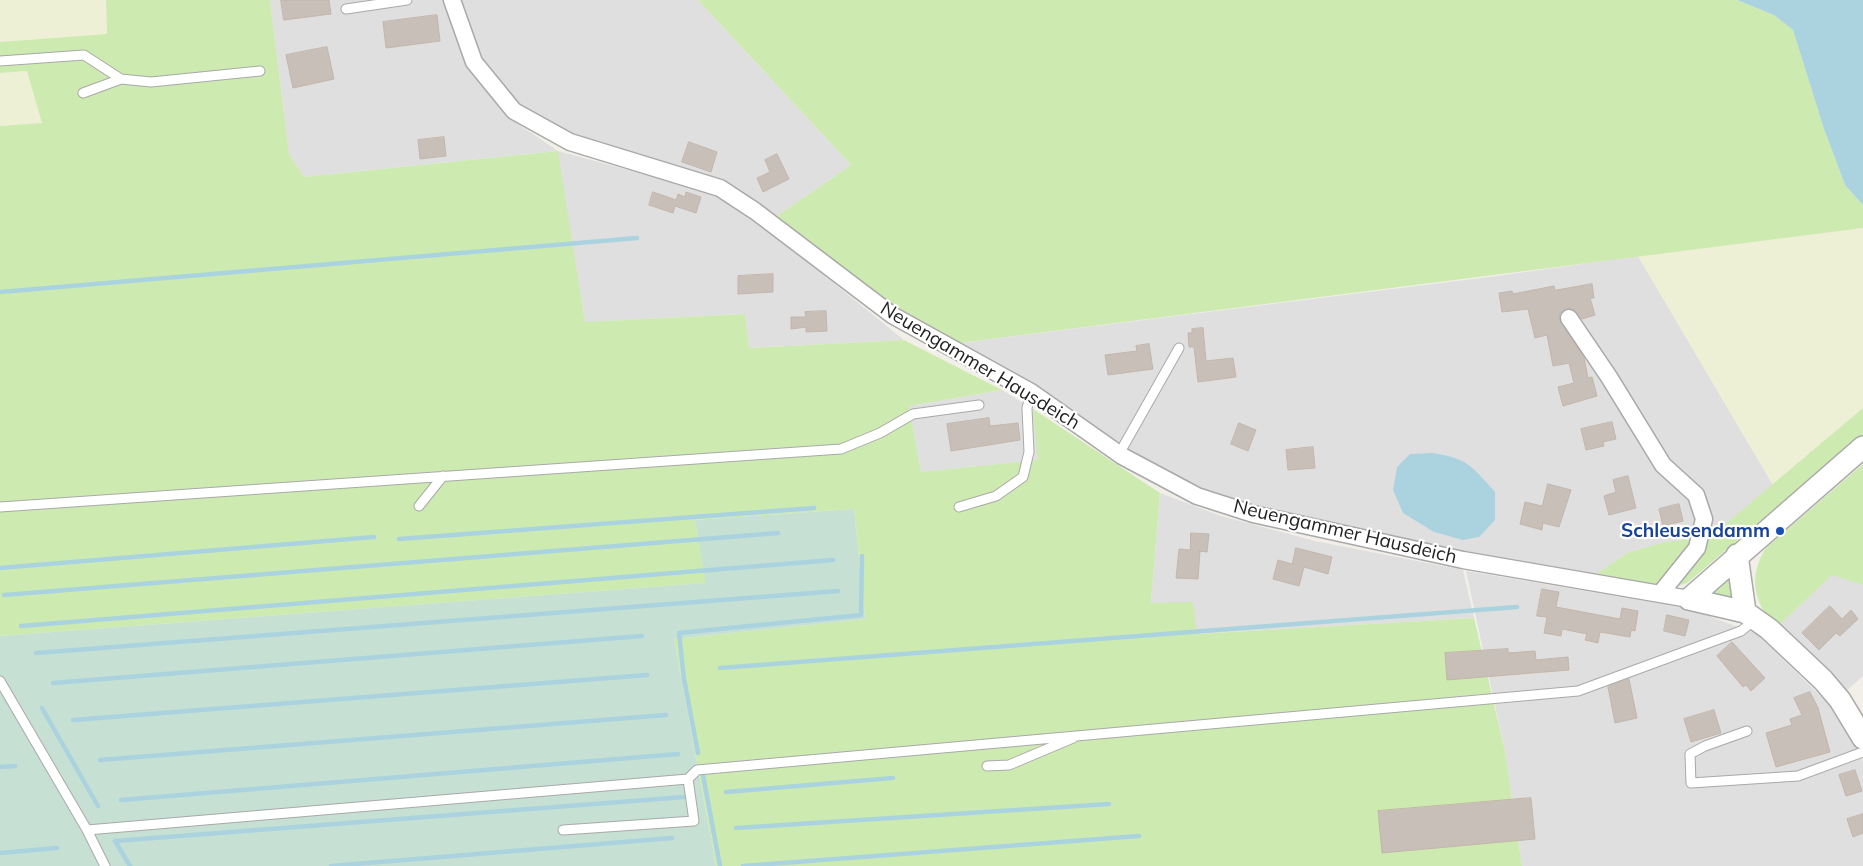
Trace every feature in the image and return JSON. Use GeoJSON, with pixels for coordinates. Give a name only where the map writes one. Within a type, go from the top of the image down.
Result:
{"type":"FeatureCollection","features":[{"type":"Feature","properties":{"kind":"street","name":"Neuengammer Hausdeich"},"geometry":{"type":"LineString","coordinates":[[452,0],[474,62],[514,111],[570,142],[720,188],[755,211],[892,315],[1031,392],[1119,454],[1197,496],[1252,514],[1463,560],[1689,599],[1751,616],[1786,643],[1823,680],[1840,700],[1863,738]]}},
{"type":"Feature","properties":{"kind":"street"},"geometry":{"type":"LineString","coordinates":[[1569,318],[1609,377],[1663,464],[1696,495],[1704,519],[1697,548],[1660,594]]}},
{"type":"Feature","properties":{"kind":"street"},"geometry":{"type":"LineString","coordinates":[[1689,599],[1737,555],[1863,447]]}},
{"type":"Feature","properties":{"kind":"street"},"geometry":{"type":"LineString","coordinates":[[1737,555],[1751,616]]}},
{"type":"Feature","properties":{"kind":"lane"},"geometry":{"type":"LineString","coordinates":[[346,10],[407,0]]}},
{"type":"Feature","properties":{"kind":"lane"},"geometry":{"type":"LineString","coordinates":[[0,61],[84,55],[121,78],[151,82],[260,70]]}},
{"type":"Feature","properties":{"kind":"lane"},"geometry":{"type":"LineString","coordinates":[[82,93],[121,78]]}},
{"type":"Feature","properties":{"kind":"lane"},"geometry":{"type":"LineString","coordinates":[[1119,454],[1179,348]]}},
{"type":"Feature","properties":{"kind":"lane"},"geometry":{"type":"LineString","coordinates":[[959,507],[996,496],[1023,477],[1030,452],[1027,408],[1031,392]]}},
{"type":"Feature","properties":{"kind":"lane"},"geometry":{"type":"LineString","coordinates":[[0,508],[841,449],[880,433],[914,414],[979,405]]}},
{"type":"Feature","properties":{"kind":"lane"},"geometry":{"type":"LineString","coordinates":[[419,506],[443,476]]}},
{"type":"Feature","properties":{"kind":"lane"},"geometry":{"type":"LineString","coordinates":[[87,830],[688,779],[698,770],[1578,690],[1741,631],[1751,616]]}},
{"type":"Feature","properties":{"kind":"lane"},"geometry":{"type":"LineString","coordinates":[[0,681],[87,830],[105,866]]}},
{"type":"Feature","properties":{"kind":"lane"},"geometry":{"type":"LineString","coordinates":[[1748,731],[1705,746],[1690,754],[1691,783],[1798,776],[1863,752]]}},
{"type":"Feature","properties":{"kind":"lane"},"geometry":{"type":"LineString","coordinates":[[987,766],[1009,765],[1082,734]]}},
{"type":"Feature","properties":{"kind":"lane"},"geometry":{"type":"LineString","coordinates":[[564,830],[694,821],[688,779]]}},
{"type":"Feature","properties":{"kind":"shaded area"},"geometry":{"type":"Polygon","coordinates":[[[270,0],[444,0],[455,35],[479,82],[512,120],[558,151],[706,191],[721,198],[803,258],[904,340],[749,348],[745,314],[585,322],[557,151],[304,177],[289,154],[270,0]]]}},
{"type":"Feature","properties":{"kind":"shaded area"},"geometry":{"type":"Polygon","coordinates":[[[459,0],[698,0],[851,165],[774,218],[575,138],[513,102],[479,57],[459,0]]]}},
{"type":"Feature","properties":{"kind":"shaded area"},"geometry":{"type":"Polygon","coordinates":[[[1638,256],[1773,485],[1710,537],[1665,542],[1629,552],[1594,575],[1424,547],[1295,519],[1179,481],[959,343],[1497,276],[1638,256]]]}},
{"type":"Feature","properties":{"kind":"shaded area"},"geometry":{"type":"Polygon","coordinates":[[[1002,390],[1033,409],[1039,460],[921,472],[909,406],[1002,390]]]}},
{"type":"Feature","properties":{"kind":"shaded area"},"geometry":{"type":"Polygon","coordinates":[[[1160,493],[1221,516],[1315,541],[1463,570],[1474,618],[1197,634],[1151,603],[1160,493]]]}},
{"type":"Feature","properties":{"kind":"shaded area"},"geometry":{"type":"Polygon","coordinates":[[[1466,571],[1687,608],[1757,634],[1837,712],[1859,752],[1863,762],[1863,866],[1522,866],[1505,751],[1466,571]]]}},
{"type":"Feature","properties":{"kind":"shaded area"},"geometry":{"type":"Polygon","coordinates":[[[1832,574],[1863,585],[1863,676],[1844,693],[1777,627],[1832,574]]]}},
{"type":"Feature","properties":{"kind":"green space"},"geometry":{"type":"Polygon","coordinates":[[[0,0],[106,0],[107,34],[0,42],[0,0]]]}},
{"type":"Feature","properties":{"kind":"green space"},"geometry":{"type":"Polygon","coordinates":[[[106,0],[270,0],[289,154],[304,177],[558,151],[585,322],[745,314],[749,348],[904,340],[1002,390],[909,406],[921,472],[1038,460],[1033,409],[1160,493],[1151,603],[1193,602],[1197,634],[1474,618],[1505,751],[1522,866],[716,866],[674,639],[865,619],[854,509],[695,520],[707,583],[0,636],[0,126],[42,123],[27,71],[0,73],[0,42],[107,34],[106,0]]]}},
{"type":"Feature","properties":{"kind":"green space"},"geometry":{"type":"Polygon","coordinates":[[[698,0],[1737,0],[1774,15],[1793,30],[1824,129],[1845,185],[1863,205],[1863,228],[959,343],[897,307],[774,218],[851,165],[698,0]]]}},
{"type":"Feature","properties":{"kind":"green space"},"geometry":{"type":"Polygon","coordinates":[[[27,71],[43,123],[0,126],[0,73],[27,71]]]}},
{"type":"Feature","properties":{"kind":"green space"},"geometry":{"type":"Polygon","coordinates":[[[1863,228],[1863,408],[1773,485],[1638,256],[1863,228]]]}},
{"type":"Feature","properties":{"kind":"green space"},"geometry":{"type":"Polygon","coordinates":[[[1863,408],[1863,434],[1687,583],[1672,588],[1594,575],[1629,552],[1665,542],[1710,537],[1863,408]]]}},
{"type":"Feature","properties":{"kind":"green space"},"geometry":{"type":"Polygon","coordinates":[[[1863,464],[1863,585],[1832,575],[1777,627],[1769,618],[1758,599],[1755,579],[1760,558],[1766,548],[1863,464]]]}},
{"type":"Feature","properties":{"kind":"green space"},"geometry":{"type":"Polygon","coordinates":[[[854,509],[865,619],[674,639],[716,866],[0,866],[0,636],[706,583],[695,520],[854,509]]]}},
{"type":"Feature","properties":{"kind":"green space"},"geometry":{"type":"Polygon","coordinates":[[[1729,578],[1732,581],[1734,596],[1731,599],[1713,596],[1712,592],[1729,578]]]}},
{"type":"Feature","properties":{"kind":"water"},"geometry":{"type":"Polygon","coordinates":[[[1737,0],[1863,0],[1863,205],[1845,185],[1824,129],[1793,30],[1774,15],[1737,0]]]}},
{"type":"Feature","properties":{"kind":"water"},"geometry":{"type":"Polygon","coordinates":[[[1432,453],[1453,458],[1468,465],[1495,492],[1495,520],[1479,537],[1463,540],[1434,532],[1403,513],[1393,490],[1397,467],[1410,454],[1432,453]]]}},
{"type":"Feature","properties":{"kind":"building"},"geometry":{"type":"Polygon","coordinates":[[[281,0],[329,0],[331,14],[284,20],[281,0]]]}},
{"type":"Feature","properties":{"kind":"building"},"geometry":{"type":"Polygon","coordinates":[[[437,15],[440,41],[386,48],[383,22],[437,15]]]}},
{"type":"Feature","properties":{"kind":"building"},"geometry":{"type":"Polygon","coordinates":[[[327,47],[334,79],[293,88],[286,55],[327,47]]]}},
{"type":"Feature","properties":{"kind":"building"},"geometry":{"type":"Polygon","coordinates":[[[444,137],[446,156],[420,159],[418,140],[444,137]]]}},
{"type":"Feature","properties":{"kind":"building"},"geometry":{"type":"Polygon","coordinates":[[[689,142],[717,152],[711,172],[682,162],[689,142]]]}},
{"type":"Feature","properties":{"kind":"building"},"geometry":{"type":"Polygon","coordinates":[[[777,154],[789,179],[763,192],[757,178],[770,172],[765,160],[777,154]]]}},
{"type":"Feature","properties":{"kind":"building"},"geometry":{"type":"Polygon","coordinates":[[[653,192],[676,200],[678,194],[685,197],[686,192],[701,197],[696,213],[675,206],[673,213],[649,205],[653,192]]]}},
{"type":"Feature","properties":{"kind":"building"},"geometry":{"type":"Polygon","coordinates":[[[773,274],[773,292],[738,294],[738,276],[773,274]]]}},
{"type":"Feature","properties":{"kind":"building"},"geometry":{"type":"Polygon","coordinates":[[[1592,284],[1594,298],[1590,298],[1595,315],[1582,319],[1574,309],[1568,308],[1560,313],[1559,318],[1584,358],[1588,378],[1592,377],[1597,396],[1563,406],[1558,387],[1574,383],[1569,363],[1553,366],[1547,335],[1535,338],[1528,309],[1502,312],[1499,293],[1512,291],[1513,294],[1554,286],[1555,290],[1592,284]]]}},
{"type":"Feature","properties":{"kind":"building"},"geometry":{"type":"Polygon","coordinates":[[[826,311],[827,331],[806,332],[806,327],[791,329],[791,317],[806,317],[805,312],[826,311]]]}},
{"type":"Feature","properties":{"kind":"building"},"geometry":{"type":"Polygon","coordinates":[[[1203,328],[1206,361],[1233,358],[1236,377],[1198,382],[1194,347],[1189,347],[1188,333],[1192,333],[1192,329],[1203,328]]]}},
{"type":"Feature","properties":{"kind":"building"},"geometry":{"type":"Polygon","coordinates":[[[1149,344],[1153,369],[1108,375],[1105,355],[1137,351],[1136,346],[1149,344]]]}},
{"type":"Feature","properties":{"kind":"building"},"geometry":{"type":"Polygon","coordinates":[[[989,418],[990,426],[1018,423],[1020,440],[951,451],[947,424],[989,418]]]}},
{"type":"Feature","properties":{"kind":"building"},"geometry":{"type":"Polygon","coordinates":[[[1612,422],[1616,439],[1603,442],[1604,446],[1586,450],[1581,429],[1612,422]]]}},
{"type":"Feature","properties":{"kind":"building"},"geometry":{"type":"Polygon","coordinates":[[[1239,423],[1256,430],[1248,451],[1231,444],[1239,423]]]}},
{"type":"Feature","properties":{"kind":"building"},"geometry":{"type":"Polygon","coordinates":[[[1313,447],[1315,468],[1288,470],[1286,450],[1313,447]]]}},
{"type":"Feature","properties":{"kind":"building"},"geometry":{"type":"Polygon","coordinates":[[[1628,476],[1636,508],[1609,515],[1604,496],[1616,492],[1613,480],[1628,476]]]}},
{"type":"Feature","properties":{"kind":"building"},"geometry":{"type":"Polygon","coordinates":[[[1548,484],[1571,490],[1559,527],[1543,523],[1542,530],[1520,524],[1525,502],[1542,506],[1548,484]]]}},
{"type":"Feature","properties":{"kind":"building"},"geometry":{"type":"Polygon","coordinates":[[[1679,504],[1683,521],[1663,526],[1659,509],[1679,504]]]}},
{"type":"Feature","properties":{"kind":"building"},"geometry":{"type":"Polygon","coordinates":[[[1191,533],[1209,534],[1207,552],[1200,551],[1198,579],[1176,578],[1179,549],[1190,550],[1191,533]]]}},
{"type":"Feature","properties":{"kind":"building"},"geometry":{"type":"Polygon","coordinates":[[[1296,548],[1332,557],[1328,574],[1304,567],[1299,586],[1273,579],[1278,560],[1292,564],[1296,548]]]}},
{"type":"Feature","properties":{"kind":"building"},"geometry":{"type":"Polygon","coordinates":[[[1542,589],[1559,592],[1556,607],[1620,619],[1622,608],[1638,611],[1635,631],[1631,630],[1630,637],[1600,632],[1598,643],[1585,640],[1587,634],[1562,629],[1561,636],[1544,633],[1547,617],[1537,616],[1542,589]]]}},
{"type":"Feature","properties":{"kind":"building"},"geometry":{"type":"Polygon","coordinates":[[[1830,606],[1842,619],[1851,610],[1858,619],[1840,636],[1836,633],[1819,650],[1802,633],[1830,606]]]}},
{"type":"Feature","properties":{"kind":"building"},"geometry":{"type":"Polygon","coordinates":[[[1667,615],[1689,620],[1685,636],[1664,631],[1667,615]]]}},
{"type":"Feature","properties":{"kind":"building"},"geometry":{"type":"Polygon","coordinates":[[[1732,642],[1765,678],[1751,691],[1746,685],[1743,687],[1717,656],[1732,642]]]}},
{"type":"Feature","properties":{"kind":"building"},"geometry":{"type":"Polygon","coordinates":[[[1508,649],[1508,653],[1535,651],[1536,660],[1568,657],[1569,670],[1447,680],[1445,653],[1508,649]]]}},
{"type":"Feature","properties":{"kind":"building"},"geometry":{"type":"Polygon","coordinates":[[[1629,679],[1637,718],[1615,723],[1608,687],[1629,679]]]}},
{"type":"Feature","properties":{"kind":"building"},"geometry":{"type":"Polygon","coordinates":[[[1810,692],[1818,708],[1830,752],[1776,767],[1766,733],[1792,725],[1790,719],[1802,715],[1794,698],[1810,692]]]}},
{"type":"Feature","properties":{"kind":"building"},"geometry":{"type":"Polygon","coordinates":[[[1714,710],[1721,733],[1691,742],[1684,719],[1714,710]]]}},
{"type":"Feature","properties":{"kind":"building"},"geometry":{"type":"Polygon","coordinates":[[[1855,770],[1862,791],[1846,796],[1839,775],[1855,770]]]}},
{"type":"Feature","properties":{"kind":"building"},"geometry":{"type":"Polygon","coordinates":[[[1531,798],[1535,839],[1382,853],[1378,811],[1531,798]]]}},
{"type":"Feature","properties":{"kind":"building"},"geometry":{"type":"Polygon","coordinates":[[[1863,814],[1863,833],[1853,837],[1847,819],[1863,814]]]}},
{"type":"Feature","properties":{"kind":"waterway"},"geometry":{"type":"LineString","coordinates":[[0,292],[637,238]]}},
{"type":"Feature","properties":{"kind":"waterway"},"geometry":{"type":"LineString","coordinates":[[399,539],[814,508]]}},
{"type":"Feature","properties":{"kind":"waterway"},"geometry":{"type":"LineString","coordinates":[[4,595],[778,533]]}},
{"type":"Feature","properties":{"kind":"waterway"},"geometry":{"type":"LineString","coordinates":[[0,568],[374,537]]}},
{"type":"Feature","properties":{"kind":"waterway"},"geometry":{"type":"LineString","coordinates":[[698,753],[684,679],[679,633],[861,615],[862,556]]}},
{"type":"Feature","properties":{"kind":"waterway"},"geometry":{"type":"LineString","coordinates":[[21,626],[833,560]]}},
{"type":"Feature","properties":{"kind":"waterway"},"geometry":{"type":"LineString","coordinates":[[36,653],[838,591]]}},
{"type":"Feature","properties":{"kind":"waterway"},"geometry":{"type":"LineString","coordinates":[[720,668],[1517,607]]}},
{"type":"Feature","properties":{"kind":"waterway"},"geometry":{"type":"LineString","coordinates":[[53,683],[642,636]]}},
{"type":"Feature","properties":{"kind":"waterway"},"geometry":{"type":"LineString","coordinates":[[73,720],[647,675]]}},
{"type":"Feature","properties":{"kind":"waterway"},"geometry":{"type":"LineString","coordinates":[[42,708],[98,806]]}},
{"type":"Feature","properties":{"kind":"waterway"},"geometry":{"type":"LineString","coordinates":[[100,760],[666,715]]}},
{"type":"Feature","properties":{"kind":"waterway"},"geometry":{"type":"LineString","coordinates":[[121,800],[678,754]]}},
{"type":"Feature","properties":{"kind":"waterway"},"geometry":{"type":"LineString","coordinates":[[0,767],[15,766]]}},
{"type":"Feature","properties":{"kind":"waterway"},"geometry":{"type":"LineString","coordinates":[[703,775],[720,866]]}},
{"type":"Feature","properties":{"kind":"waterway"},"geometry":{"type":"LineString","coordinates":[[726,792],[893,778]]}},
{"type":"Feature","properties":{"kind":"waterway"},"geometry":{"type":"LineString","coordinates":[[130,866],[115,841],[684,797]]}},
{"type":"Feature","properties":{"kind":"waterway"},"geometry":{"type":"LineString","coordinates":[[736,828],[1109,804]]}},
{"type":"Feature","properties":{"kind":"waterway"},"geometry":{"type":"LineString","coordinates":[[743,866],[1139,836]]}},
{"type":"Feature","properties":{"kind":"waterway"},"geometry":{"type":"LineString","coordinates":[[331,866],[672,838]]}},
{"type":"Feature","properties":{"kind":"waterway"},"geometry":{"type":"LineString","coordinates":[[0,853],[57,848]]}},
{"type":"Feature","properties":{"kind":"place","name":"Schleusendamm"},"geometry":{"type":"Point","coordinates":[1780,531]}}]}
